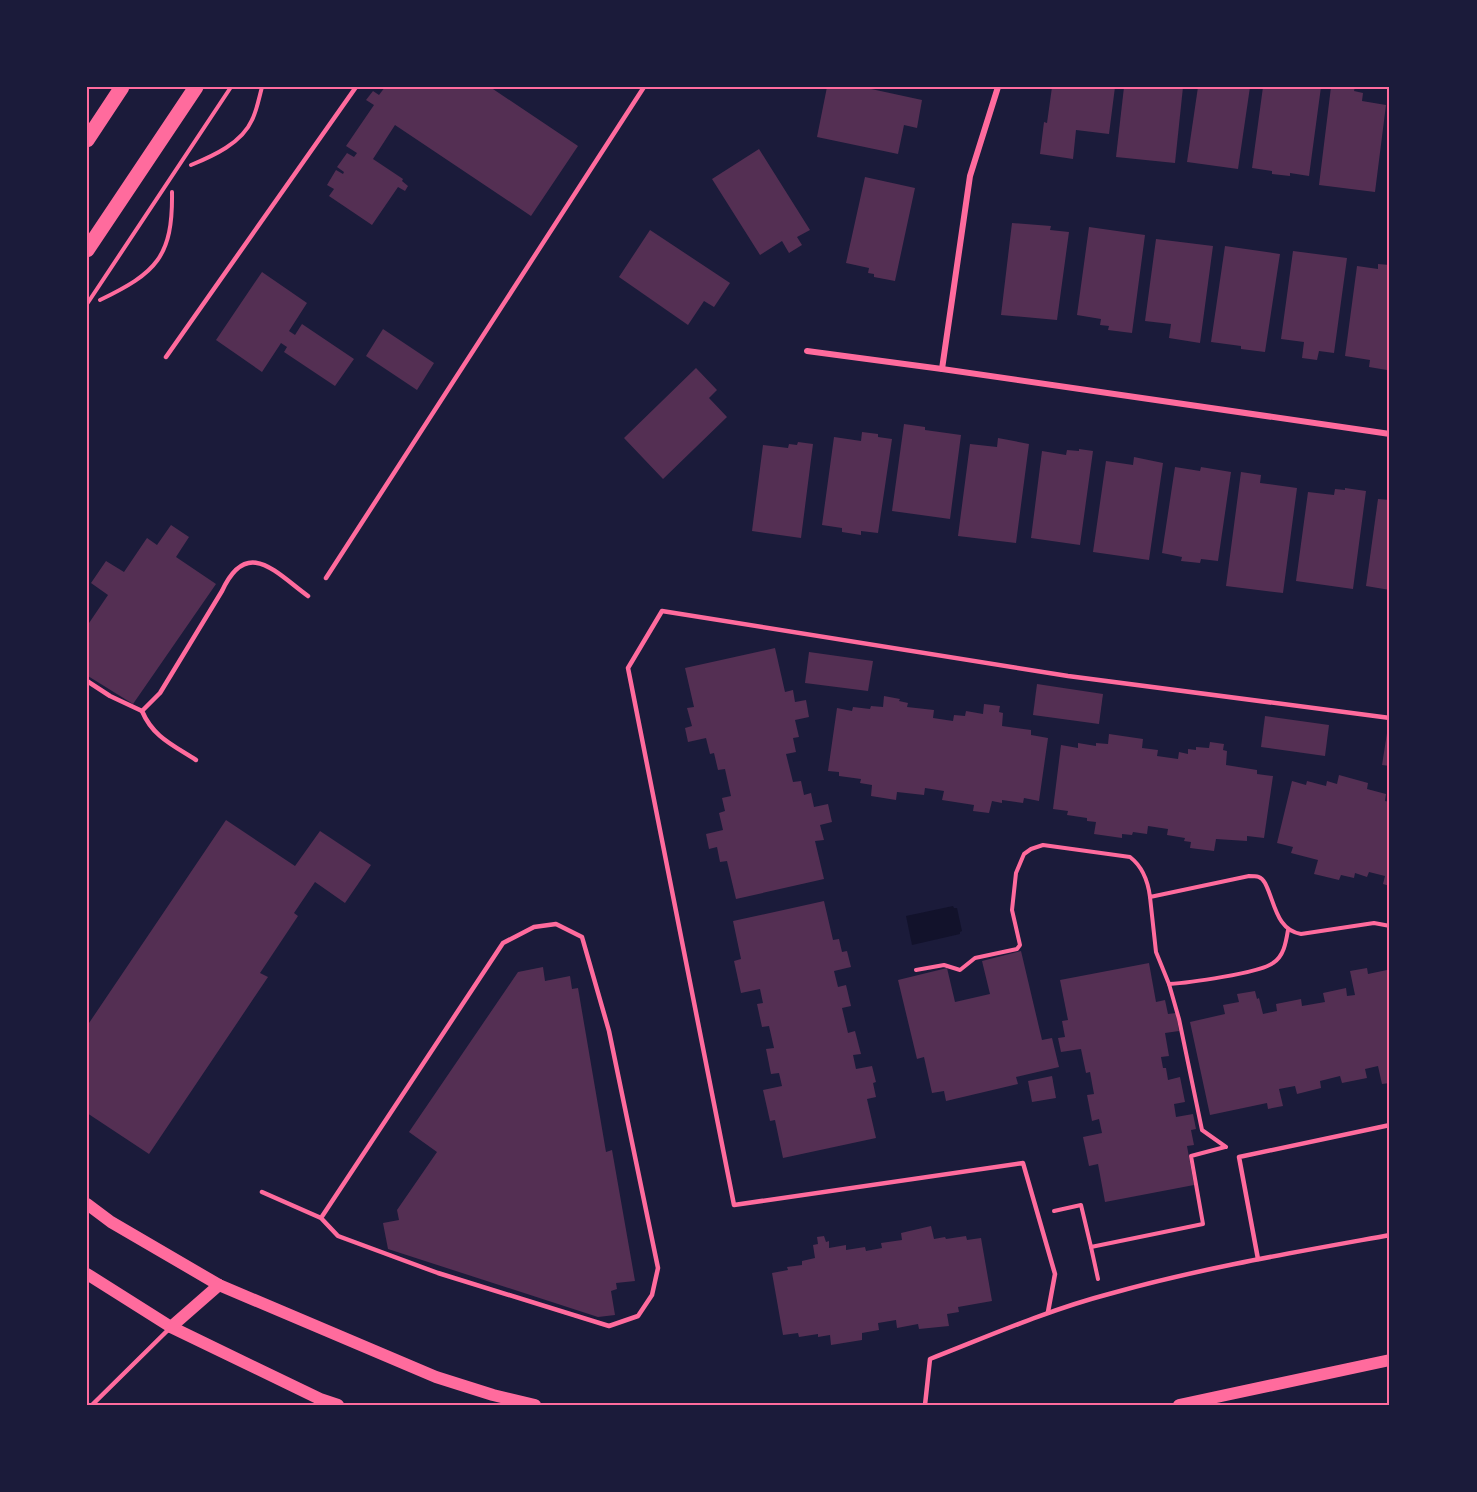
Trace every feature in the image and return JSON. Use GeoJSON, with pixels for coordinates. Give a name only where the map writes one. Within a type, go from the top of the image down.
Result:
{"type":"FeatureCollection","features":[{"type":"Feature","properties":{"kind":"main road"},"geometry":{"type":"LineString","coordinates":[[87,140],[122,87]]}},
{"type":"Feature","properties":{"kind":"main road"},"geometry":{"type":"LineString","coordinates":[[87,250],[196,87]]}},
{"type":"Feature","properties":{"kind":"main road"},"geometry":{"type":"LineString","coordinates":[[87,1204],[111,1222],[219,1285],[436,1377],[493,1395],[535,1405]]}},
{"type":"Feature","properties":{"kind":"main road"},"geometry":{"type":"LineString","coordinates":[[87,1274],[171,1327],[320,1399],[338,1405]]}},
{"type":"Feature","properties":{"kind":"main road"},"geometry":{"type":"LineString","coordinates":[[171,1327],[219,1285]]}},
{"type":"Feature","properties":{"kind":"main road"},"geometry":{"type":"LineString","coordinates":[[1179,1405],[1390,1360]]}},
{"type":"Feature","properties":{"kind":"street"},"geometry":{"type":"LineString","coordinates":[[942,369],[970,176],[998,87]]}},
{"type":"Feature","properties":{"kind":"street"},"geometry":{"type":"LineString","coordinates":[[807,351],[1390,434]]}},
{"type":"Feature","properties":{"kind":"lane"},"geometry":{"type":"LineString","coordinates":[[165,357],[356,87]]}},
{"type":"Feature","properties":{"kind":"lane"},"geometry":{"type":"LineString","coordinates":[[326,578],[643,89],[634,87]]}},
{"type":"Feature","properties":{"kind":"lane"},"geometry":{"type":"LineString","coordinates":[[142,711],[160,693],[229,577],[238,566],[263,563],[308,596]]}},
{"type":"Feature","properties":{"kind":"lane"},"geometry":{"type":"LineString","coordinates":[[1048,1312],[1055,1274],[1023,1163],[734,1205],[628,668],[662,611],[1068,676],[1390,718]]}},
{"type":"Feature","properties":{"kind":"lane"},"geometry":{"type":"LineString","coordinates":[[87,681],[110,696],[142,711],[149,726],[155,732],[196,760]]}},
{"type":"Feature","properties":{"kind":"lane"},"geometry":{"type":"LineString","coordinates":[[262,1192],[321,1218],[338,1236],[438,1273],[609,1326],[638,1316],[652,1295],[658,1268],[609,1031],[582,937],[556,924],[534,927],[503,943],[321,1218]]}},
{"type":"Feature","properties":{"kind":"lane"},"geometry":{"type":"LineString","coordinates":[[1258,1259],[1239,1157],[1390,1125]]}},
{"type":"Feature","properties":{"kind":"lane"},"geometry":{"type":"LineString","coordinates":[[926,1405],[930,1359],[1048,1312],[1102,1296],[1258,1259],[1390,1235]]}},
{"type":"Feature","properties":{"kind":"lane"},"geometry":{"type":"LineString","coordinates":[[92,1405],[171,1327]]}},
{"type":"Feature","properties":{"kind":"path"},"geometry":{"type":"LineString","coordinates":[[87,304],[231,87]]}},
{"type":"Feature","properties":{"kind":"path"},"geometry":{"type":"LineString","coordinates":[[191,165],[209,157],[242,135],[253,119],[262,87]]}},
{"type":"Feature","properties":{"kind":"path"},"geometry":{"type":"LineString","coordinates":[[100,300],[133,283],[159,261],[170,225],[172,192]]}},
{"type":"Feature","properties":{"kind":"path"},"geometry":{"type":"LineString","coordinates":[[916,970],[944,965],[960,970],[975,958],[1017,949],[1020,945],[1012,910],[1016,873],[1024,854],[1042,845],[1130,857],[1145,876],[1150,897],[1156,952],[1169,984],[1179,1019],[1202,1130],[1239,1157]]}},
{"type":"Feature","properties":{"kind":"path"},"geometry":{"type":"LineString","coordinates":[[1150,897],[1257,876],[1265,883],[1281,921],[1288,930],[1301,934],[1374,923],[1390,926]]}},
{"type":"Feature","properties":{"kind":"path"},"geometry":{"type":"LineString","coordinates":[[1169,984],[1185,983],[1273,964],[1283,952],[1288,930]]}},
{"type":"Feature","properties":{"kind":"path"},"geometry":{"type":"LineString","coordinates":[[1091,1247],[1203,1224],[1191,1156],[1226,1147]]}},
{"type":"Feature","properties":{"kind":"path"},"geometry":{"type":"LineString","coordinates":[[1038,1214],[1081,1205],[1102,1296]]}},
{"type":"Feature","properties":{"kind":"shaded area"},"geometry":{"type":"Polygon","coordinates":[[[953,906],[957,908],[962,931],[960,934],[912,945],[906,916],[953,906]]]}},
{"type":"Feature","properties":{"kind":"building"},"geometry":{"type":"Polygon","coordinates":[[[385,87],[490,87],[578,146],[531,216],[395,125],[373,159],[403,179],[402,181],[408,186],[405,191],[398,187],[372,225],[329,196],[334,189],[327,185],[336,170],[343,174],[344,172],[337,167],[347,153],[354,157],[357,153],[346,146],[374,105],[366,100],[373,91],[379,95],[385,87]]]}},
{"type":"Feature","properties":{"kind":"building"},"geometry":{"type":"Polygon","coordinates":[[[827,87],[862,87],[922,100],[917,128],[904,125],[898,154],[817,137],[827,87]]]}},
{"type":"Feature","properties":{"kind":"building"},"geometry":{"type":"Polygon","coordinates":[[[1052,87],[1115,87],[1109,134],[1076,130],[1073,159],[1040,154],[1052,87]]]}},
{"type":"Feature","properties":{"kind":"building"},"geometry":{"type":"Polygon","coordinates":[[[1124,87],[1183,87],[1175,163],[1116,157],[1124,87]]]}},
{"type":"Feature","properties":{"kind":"building"},"geometry":{"type":"Polygon","coordinates":[[[1198,87],[1250,87],[1238,169],[1187,162],[1198,87]]]}},
{"type":"Feature","properties":{"kind":"building"},"geometry":{"type":"Polygon","coordinates":[[[1263,87],[1321,87],[1309,176],[1290,173],[1290,176],[1272,174],[1272,171],[1252,168],[1263,87]]]}},
{"type":"Feature","properties":{"kind":"building"},"geometry":{"type":"Polygon","coordinates":[[[1331,87],[1355,87],[1354,91],[1363,93],[1362,101],[1386,105],[1375,192],[1319,185],[1331,87]]]}},
{"type":"Feature","properties":{"kind":"building"},"geometry":{"type":"Polygon","coordinates":[[[759,149],[810,230],[797,237],[802,245],[789,253],[782,241],[760,255],[712,179],[759,149]]]}},
{"type":"Feature","properties":{"kind":"building"},"geometry":{"type":"Polygon","coordinates":[[[865,177],[915,188],[895,281],[874,277],[874,274],[868,273],[869,268],[846,263],[865,177]]]}},
{"type":"Feature","properties":{"kind":"building"},"geometry":{"type":"Polygon","coordinates":[[[1012,223],[1051,226],[1050,230],[1069,232],[1057,320],[1001,315],[1012,223]]]}},
{"type":"Feature","properties":{"kind":"building"},"geometry":{"type":"Polygon","coordinates":[[[1089,227],[1145,235],[1132,333],[1108,330],[1109,326],[1100,325],[1101,319],[1077,315],[1089,227]]]}},
{"type":"Feature","properties":{"kind":"building"},"geometry":{"type":"Polygon","coordinates":[[[650,230],[730,283],[714,307],[704,301],[688,325],[619,277],[650,230]]]}},
{"type":"Feature","properties":{"kind":"building"},"geometry":{"type":"Polygon","coordinates":[[[1156,239],[1213,246],[1200,343],[1169,338],[1171,324],[1145,321],[1156,239]]]}},
{"type":"Feature","properties":{"kind":"building"},"geometry":{"type":"Polygon","coordinates":[[[1225,246],[1280,254],[1265,352],[1211,342],[1225,246]]]}},
{"type":"Feature","properties":{"kind":"building"},"geometry":{"type":"Polygon","coordinates":[[[1293,251],[1347,258],[1334,353],[1319,351],[1317,360],[1302,358],[1304,342],[1281,339],[1293,251]]]}},
{"type":"Feature","properties":{"kind":"building"},"geometry":{"type":"Polygon","coordinates":[[[1378,264],[1390,265],[1390,367],[1387,366],[1387,370],[1369,367],[1370,360],[1345,356],[1357,266],[1378,269],[1378,264]]]}},
{"type":"Feature","properties":{"kind":"building"},"geometry":{"type":"Polygon","coordinates":[[[262,272],[307,303],[289,331],[295,335],[302,324],[354,359],[335,386],[284,352],[287,347],[281,343],[262,372],[216,340],[262,272]]]}},
{"type":"Feature","properties":{"kind":"building"},"geometry":{"type":"Polygon","coordinates":[[[383,329],[434,363],[417,390],[366,356],[383,329]]]}},
{"type":"Feature","properties":{"kind":"building"},"geometry":{"type":"Polygon","coordinates":[[[696,368],[717,390],[709,398],[727,417],[663,479],[624,438],[696,368]]]}},
{"type":"Feature","properties":{"kind":"building"},"geometry":{"type":"Polygon","coordinates":[[[904,424],[925,427],[925,430],[961,435],[950,519],[892,511],[904,424]]]}},
{"type":"Feature","properties":{"kind":"building"},"geometry":{"type":"Polygon","coordinates":[[[862,432],[892,439],[878,533],[861,531],[861,535],[842,532],[842,528],[822,525],[834,437],[861,441],[862,432]]]}},
{"type":"Feature","properties":{"kind":"building"},"geometry":{"type":"Polygon","coordinates":[[[998,438],[1029,444],[1016,543],[958,536],[970,444],[997,447],[998,438]]]}},
{"type":"Feature","properties":{"kind":"building"},"geometry":{"type":"Polygon","coordinates":[[[798,442],[813,444],[801,538],[752,531],[763,445],[788,448],[789,444],[797,445],[798,442]]]}},
{"type":"Feature","properties":{"kind":"building"},"geometry":{"type":"Polygon","coordinates":[[[1079,449],[1093,451],[1080,545],[1031,538],[1042,451],[1066,455],[1067,450],[1079,451],[1079,449]]]}},
{"type":"Feature","properties":{"kind":"building"},"geometry":{"type":"Polygon","coordinates":[[[1134,457],[1163,463],[1149,560],[1093,552],[1106,461],[1133,465],[1134,457]]]}},
{"type":"Feature","properties":{"kind":"building"},"geometry":{"type":"Polygon","coordinates":[[[1175,467],[1200,471],[1201,467],[1231,472],[1218,561],[1201,559],[1200,563],[1181,561],[1182,557],[1162,553],[1175,467]]]}},
{"type":"Feature","properties":{"kind":"building"},"geometry":{"type":"Polygon","coordinates":[[[1241,472],[1261,475],[1260,483],[1297,488],[1283,593],[1226,586],[1241,472]]]}},
{"type":"Feature","properties":{"kind":"building"},"geometry":{"type":"Polygon","coordinates":[[[1345,488],[1366,491],[1353,589],[1296,581],[1308,492],[1334,495],[1335,489],[1345,490],[1345,488]]]}},
{"type":"Feature","properties":{"kind":"building"},"geometry":{"type":"Polygon","coordinates":[[[1378,499],[1390,500],[1390,590],[1366,586],[1378,499]]]}},
{"type":"Feature","properties":{"kind":"building"},"geometry":{"type":"Polygon","coordinates":[[[171,525],[189,537],[176,557],[216,584],[133,704],[88,676],[87,626],[108,595],[91,583],[106,561],[124,572],[147,538],[157,545],[171,525]]]}},
{"type":"Feature","properties":{"kind":"building"},"geometry":{"type":"Polygon","coordinates":[[[775,648],[785,692],[793,690],[795,702],[806,700],[809,717],[795,720],[799,737],[793,738],[796,752],[786,754],[793,782],[801,781],[804,795],[811,793],[814,807],[828,804],[832,822],[820,825],[824,840],[815,841],[824,879],[736,899],[727,861],[720,862],[717,847],[709,849],[706,834],[723,830],[719,813],[725,811],[722,798],[731,796],[725,769],[718,770],[714,753],[710,754],[706,738],[688,742],[685,728],[692,726],[687,708],[694,707],[685,668],[775,648]]]}},
{"type":"Feature","properties":{"kind":"building"},"geometry":{"type":"Polygon","coordinates":[[[809,652],[873,661],[868,691],[805,683],[809,652]]]}},
{"type":"Feature","properties":{"kind":"building"},"geometry":{"type":"Polygon","coordinates":[[[1037,684],[1103,694],[1099,724],[1033,715],[1037,684]]]}},
{"type":"Feature","properties":{"kind":"building"},"geometry":{"type":"Polygon","coordinates":[[[884,696],[900,699],[899,701],[908,703],[907,707],[934,710],[933,718],[953,721],[954,715],[965,716],[966,711],[983,714],[984,704],[1000,706],[999,712],[1003,713],[1002,726],[1031,730],[1031,735],[1048,738],[1039,801],[1024,798],[1023,803],[992,801],[989,813],[973,811],[974,805],[942,800],[944,791],[925,788],[924,795],[897,792],[896,800],[871,796],[872,785],[860,783],[861,779],[839,776],[839,772],[828,771],[837,708],[852,711],[853,707],[870,709],[871,706],[883,707],[884,696]]]}},
{"type":"Feature","properties":{"kind":"building"},"geometry":{"type":"Polygon","coordinates":[[[1265,716],[1329,725],[1325,756],[1261,747],[1265,716]]]}},
{"type":"Feature","properties":{"kind":"building"},"geometry":{"type":"Polygon","coordinates":[[[1387,733],[1390,734],[1390,766],[1382,765],[1387,733]]]}},
{"type":"Feature","properties":{"kind":"building"},"geometry":{"type":"Polygon","coordinates":[[[1109,734],[1143,739],[1142,748],[1158,750],[1157,756],[1178,759],[1179,752],[1188,754],[1188,749],[1209,748],[1210,742],[1224,744],[1223,750],[1227,751],[1226,765],[1257,770],[1257,774],[1273,776],[1264,838],[1247,836],[1247,841],[1216,839],[1214,851],[1190,848],[1191,842],[1184,841],[1185,838],[1167,835],[1168,829],[1148,826],[1147,834],[1133,832],[1132,835],[1122,834],[1122,838],[1094,834],[1096,822],[1067,815],[1068,811],[1053,809],[1061,745],[1078,748],[1078,743],[1096,746],[1096,743],[1108,744],[1109,734]]]}},
{"type":"Feature","properties":{"kind":"building"},"geometry":{"type":"Polygon","coordinates":[[[1339,775],[1368,783],[1367,789],[1386,794],[1385,801],[1390,802],[1390,886],[1383,884],[1385,876],[1369,872],[1367,877],[1355,873],[1354,878],[1341,875],[1339,880],[1314,874],[1318,860],[1291,853],[1293,847],[1277,843],[1292,781],[1306,785],[1307,781],[1326,786],[1327,781],[1337,784],[1339,775]]]}},
{"type":"Feature","properties":{"kind":"building"},"geometry":{"type":"Polygon","coordinates":[[[226,820],[295,866],[320,831],[371,865],[345,903],[315,882],[294,913],[298,916],[260,973],[268,977],[149,1154],[87,1113],[87,1026],[226,820]]]}},
{"type":"Feature","properties":{"kind":"building"},"geometry":{"type":"Polygon","coordinates":[[[824,901],[833,940],[839,939],[842,952],[847,951],[851,967],[834,971],[838,987],[846,985],[851,1006],[842,1008],[848,1033],[855,1031],[861,1054],[853,1055],[856,1069],[872,1066],[876,1082],[873,1083],[876,1097],[867,1099],[876,1138],[783,1158],[775,1120],[770,1121],[763,1090],[782,1086],[779,1073],[771,1074],[766,1049],[774,1048],[769,1026],[762,1027],[757,1004],[763,1003],[760,989],[741,993],[734,961],[741,959],[733,921],[824,901]]]}},
{"type":"Feature","properties":{"kind":"building"},"geometry":{"type":"Polygon","coordinates":[[[1021,951],[1042,1040],[1052,1038],[1059,1067],[1016,1077],[1018,1084],[946,1101],[944,1091],[932,1093],[924,1057],[917,1059],[898,980],[947,968],[955,1002],[990,994],[982,961],[1021,951]]]}},
{"type":"Feature","properties":{"kind":"building"},"geometry":{"type":"Polygon","coordinates":[[[1149,963],[1156,1002],[1165,1000],[1168,1014],[1176,1013],[1179,1031],[1165,1033],[1169,1056],[1161,1057],[1168,1080],[1180,1077],[1185,1102],[1174,1104],[1176,1117],[1193,1114],[1196,1129],[1191,1130],[1194,1145],[1187,1146],[1194,1185],[1105,1202],[1098,1164],[1089,1166],[1083,1137],[1102,1133],[1099,1119],[1092,1121],[1087,1095],[1094,1094],[1090,1072],[1086,1073],[1081,1049],[1061,1052],[1058,1038],[1065,1037],[1062,1021],[1068,1020],[1060,980],[1149,963]]]}},
{"type":"Feature","properties":{"kind":"building"},"geometry":{"type":"Polygon","coordinates":[[[543,967],[545,981],[570,976],[572,989],[578,988],[606,1152],[612,1150],[635,1281],[616,1283],[617,1289],[611,1291],[615,1315],[598,1317],[388,1249],[383,1223],[399,1220],[397,1210],[437,1152],[409,1132],[518,972],[543,967]]]}},
{"type":"Feature","properties":{"kind":"building"},"geometry":{"type":"Polygon","coordinates":[[[1367,968],[1368,974],[1387,970],[1388,979],[1390,979],[1390,1083],[1382,1084],[1378,1066],[1365,1069],[1367,1078],[1342,1083],[1340,1076],[1320,1081],[1321,1088],[1297,1094],[1295,1086],[1279,1089],[1283,1106],[1268,1109],[1267,1103],[1210,1115],[1190,1022],[1225,1014],[1223,1005],[1239,1002],[1237,994],[1255,991],[1263,1014],[1277,1011],[1276,1004],[1301,999],[1302,1006],[1325,1002],[1323,993],[1346,988],[1347,996],[1355,995],[1350,971],[1367,968]]]}},
{"type":"Feature","properties":{"kind":"building"},"geometry":{"type":"Polygon","coordinates":[[[1052,1076],[1056,1098],[1032,1102],[1028,1081],[1052,1076]]]}},
{"type":"Feature","properties":{"kind":"building"},"geometry":{"type":"Polygon","coordinates":[[[931,1226],[934,1239],[966,1236],[967,1240],[981,1238],[992,1301],[958,1307],[959,1312],[947,1314],[949,1326],[919,1329],[918,1324],[897,1328],[896,1320],[878,1323],[879,1330],[862,1333],[862,1340],[831,1345],[830,1335],[799,1337],[798,1333],[783,1335],[772,1273],[788,1270],[787,1267],[802,1265],[802,1261],[815,1258],[813,1245],[818,1244],[817,1237],[824,1236],[826,1242],[829,1241],[829,1248],[846,1245],[846,1250],[865,1247],[866,1251],[882,1248],[881,1243],[902,1240],[901,1233],[931,1226]]]}}]}
